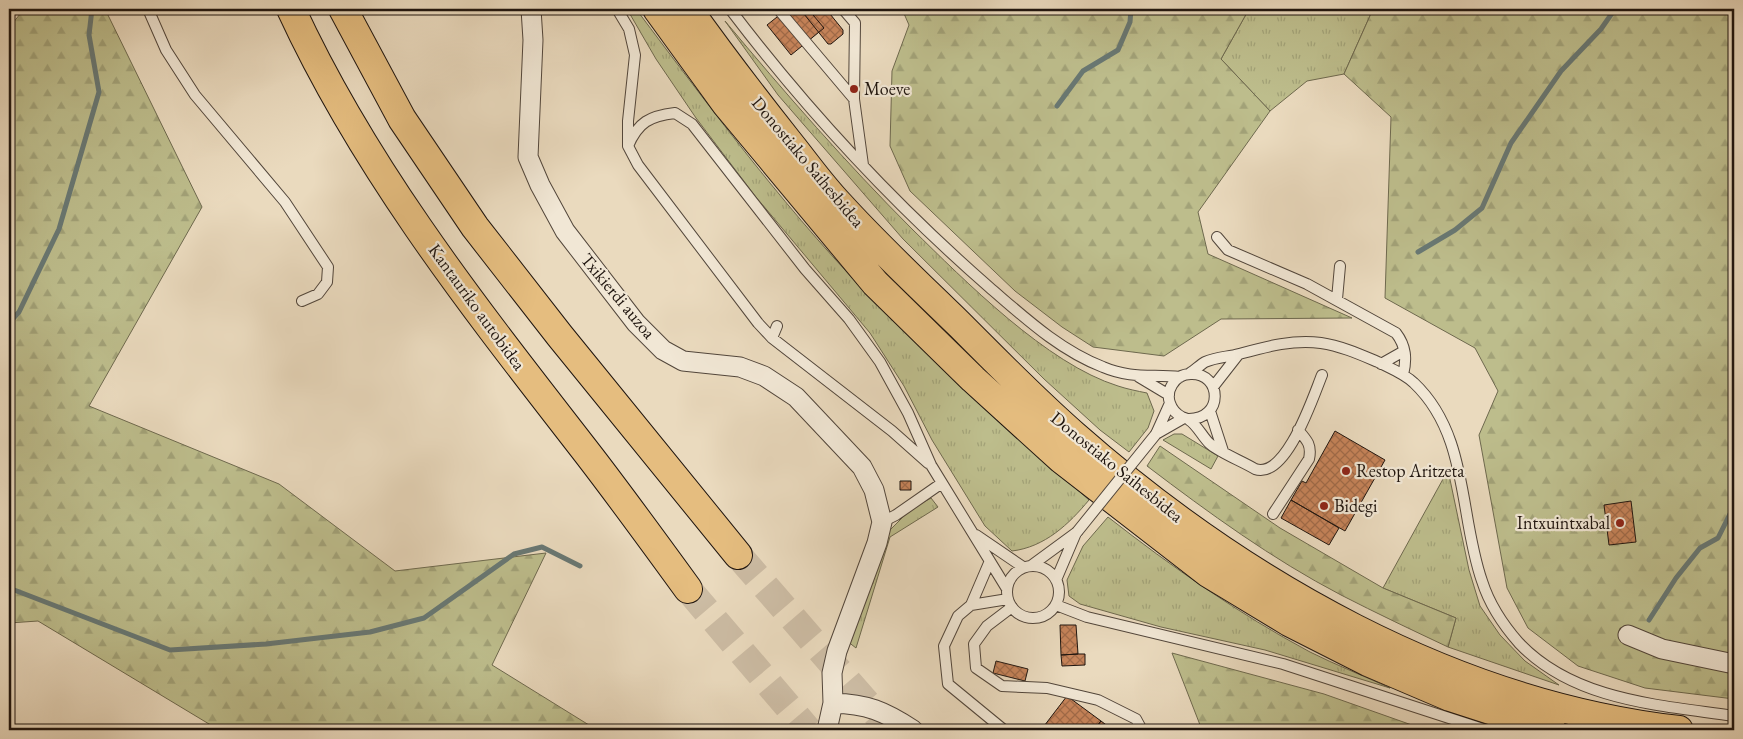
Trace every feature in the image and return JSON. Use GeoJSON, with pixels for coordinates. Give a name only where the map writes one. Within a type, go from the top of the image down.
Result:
{"type":"FeatureCollection","features":[{"type":"Feature","properties":{"kind":"highway","name":"Kantauriko autobidea"},"geometry":{"type":"LineString","coordinates":[[292,9],[375,163],[473,306],[593,460],[688,589]]}},
{"type":"Feature","properties":{"kind":"highway"},"geometry":{"type":"LineString","coordinates":[[343,9],[402,119],[475,227],[560,336],[738,555]]}},
{"type":"Feature","properties":{"kind":"highway","name":"Donostiako Saihesbidea"},"geometry":{"type":"LineString","coordinates":[[657,9],[726,104],[876,283],[973,379],[1061,459],[1208,573],[1289,622],[1368,662],[1450,697],[1552,730]]}},
{"type":"Feature","properties":{"kind":"highway","name":"Donostiako Saihesbidea"},"geometry":{"type":"LineString","coordinates":[[688,9],[751,94],[837,202],[1073,434],[1158,503],[1221,549],[1299,598],[1374,638],[1459,674],[1538,701],[1604,717],[1679,730]]}},
{"type":"Feature","properties":{"kind":"street","name":"Txikierdi auzoa"},"geometry":{"type":"LineString","coordinates":[[531,9],[533,40],[528,157],[540,185],[565,231],[636,323],[663,350],[683,361],[740,367],[764,376],[796,397],[862,467],[874,490],[882,522],[877,543],[837,651],[832,672],[833,703],[827,730]]}},
{"type":"Feature","properties":{"kind":"street"},"geometry":{"type":"LineString","coordinates":[[1628,635],[1662,650],[1734,664]]}},
{"type":"Feature","properties":{"kind":"street"},"geometry":{"type":"LineString","coordinates":[[833,703],[859,704],[881,712],[913,730]]}},
{"type":"Feature","properties":{"kind":"lane"},"geometry":{"type":"LineString","coordinates":[[148,9],[166,50],[195,95],[285,202],[328,267],[327,282],[318,294],[302,301]]}},
{"type":"Feature","properties":{"kind":"lane"},"geometry":{"type":"LineString","coordinates":[[617,9],[629,29],[635,55],[628,121],[628,146],[638,165],[758,323],[772,338],[892,431],[931,465]]}},
{"type":"Feature","properties":{"kind":"lane"},"geometry":{"type":"LineString","coordinates":[[730,9],[761,50],[863,165],[972,272],[1049,337],[1102,367],[1138,377],[1185,375],[1205,378],[1213,387],[1215,398],[1210,412],[1223,451]]}},
{"type":"Feature","properties":{"kind":"lane"},"geometry":{"type":"LineString","coordinates":[[778,9],[854,99]]}},
{"type":"Feature","properties":{"kind":"lane"},"geometry":{"type":"LineString","coordinates":[[843,9],[855,23],[854,99],[863,165]]}},
{"type":"Feature","properties":{"kind":"lane"},"geometry":{"type":"LineString","coordinates":[[628,146],[639,127],[654,116],[674,113],[692,124],[805,269],[849,319],[880,362],[908,413],[931,465],[974,533],[1019,614],[1029,618],[1040,617],[1056,605],[1059,592],[1056,580],[1048,570],[1027,566],[974,533]]}},
{"type":"Feature","properties":{"kind":"lane"},"geometry":{"type":"LineString","coordinates":[[1217,237],[1228,250],[1337,299],[1396,333],[1402,340],[1406,359],[1403,375]]}},
{"type":"Feature","properties":{"kind":"lane"},"geometry":{"type":"LineString","coordinates":[[1337,299],[1340,266]]}},
{"type":"Feature","properties":{"kind":"lane"},"geometry":{"type":"LineString","coordinates":[[772,338],[778,326]]}},
{"type":"Feature","properties":{"kind":"lane"},"geometry":{"type":"LineString","coordinates":[[1056,580],[1077,532],[1156,434],[1170,399],[1171,386],[1205,362],[1279,345],[1310,341],[1354,352],[1403,375],[1414,382],[1431,403],[1451,442],[1460,469],[1482,582],[1496,611],[1519,643],[1544,664],[1565,677],[1618,698],[1734,716]]}},
{"type":"Feature","properties":{"kind":"lane"},"geometry":{"type":"LineString","coordinates":[[1381,364],[1404,351]]}},
{"type":"Feature","properties":{"kind":"lane"},"geometry":{"type":"LineString","coordinates":[[1213,387],[1238,355]]}},
{"type":"Feature","properties":{"kind":"lane"},"geometry":{"type":"LineString","coordinates":[[1138,377],[1170,399],[1175,412],[1187,419],[1210,444],[1262,471],[1277,465],[1290,446],[1322,374]]}},
{"type":"Feature","properties":{"kind":"lane"},"geometry":{"type":"LineString","coordinates":[[1156,434],[1187,419],[1196,419],[1210,412]]}},
{"type":"Feature","properties":{"kind":"lane"},"geometry":{"type":"LineString","coordinates":[[1273,514],[1309,459],[1311,449],[1307,439],[1298,430]]}},
{"type":"Feature","properties":{"kind":"lane"},"geometry":{"type":"LineString","coordinates":[[882,522],[896,515],[942,483]]}},
{"type":"Feature","properties":{"kind":"lane"},"geometry":{"type":"LineString","coordinates":[[1077,532],[1010,579],[1009,599],[974,644],[976,668],[1002,686],[1047,688],[1098,700],[1136,719],[1142,730]]}},
{"type":"Feature","properties":{"kind":"lane"},"geometry":{"type":"LineString","coordinates":[[989,563],[971,605],[958,616],[944,646],[948,684],[1004,730]]}},
{"type":"Feature","properties":{"kind":"lane"},"geometry":{"type":"LineString","coordinates":[[971,605],[1009,599]]}},
{"type":"Feature","properties":{"kind":"lane"},"geometry":{"type":"LineString","coordinates":[[1056,605],[1087,617],[1283,664],[1486,730]]}},
{"type":"Feature","properties":{"kind":"green space"},"geometry":{"type":"Polygon","coordinates":[[[24,9],[105,9],[202,207],[89,406],[279,484],[395,571],[546,553],[492,665],[597,730],[219,730],[38,621],[9,623],[9,28],[24,9]]]}},
{"type":"Feature","properties":{"kind":"green space"},"geometry":{"type":"Polygon","coordinates":[[[627,9],[636,9],[785,202],[849,275],[933,359],[1089,500],[1065,526],[1035,545],[1012,551],[985,526],[932,440],[904,386],[870,333],[756,197],[696,118],[656,59],[627,9]]]}},
{"type":"Feature","properties":{"kind":"green space"},"geometry":{"type":"Polygon","coordinates":[[[902,9],[1249,9],[1221,59],[1270,111],[1198,212],[1208,254],[1352,318],[1221,319],[1164,356],[1093,347],[1062,327],[1015,291],[910,191],[890,146],[892,71],[909,25],[902,9]]]}},
{"type":"Feature","properties":{"kind":"green space"},"geometry":{"type":"Polygon","coordinates":[[[1249,9],[1373,9],[1344,74],[1307,81],[1270,111],[1221,59],[1249,9]]]}},
{"type":"Feature","properties":{"kind":"green space"},"geometry":{"type":"Polygon","coordinates":[[[1373,9],[1734,9],[1734,699],[1645,688],[1578,666],[1528,628],[1507,588],[1479,435],[1498,391],[1475,348],[1385,298],[1391,117],[1344,74],[1373,9]]]}},
{"type":"Feature","properties":{"kind":"green space"},"geometry":{"type":"Polygon","coordinates":[[[725,21],[863,179],[912,229],[1008,319],[1063,360],[1091,375],[1118,386],[1147,393],[1154,411],[1148,428],[1129,452],[1100,430],[1044,379],[903,239],[778,95],[725,21]]]}},
{"type":"Feature","properties":{"kind":"green space"},"geometry":{"type":"Polygon","coordinates":[[[1174,434],[1182,434],[1218,456],[1211,469],[1163,440],[1174,434]]]}},
{"type":"Feature","properties":{"kind":"green space"},"geometry":{"type":"Polygon","coordinates":[[[1160,446],[1280,528],[1383,588],[1456,618],[1448,647],[1315,581],[1217,518],[1147,466],[1160,446]]]}},
{"type":"Feature","properties":{"kind":"green space"},"geometry":{"type":"Polygon","coordinates":[[[1448,470],[1469,570],[1480,606],[1500,635],[1525,661],[1559,685],[1448,647],[1456,618],[1383,588],[1448,470]]]}},
{"type":"Feature","properties":{"kind":"green space"},"geometry":{"type":"Polygon","coordinates":[[[931,498],[938,507],[890,537],[856,648],[847,641],[888,532],[911,509],[931,498]]]}},
{"type":"Feature","properties":{"kind":"green space"},"geometry":{"type":"Polygon","coordinates":[[[1108,517],[1181,572],[1257,622],[1310,652],[1390,688],[1265,650],[1161,627],[1080,604],[1069,596],[1067,580],[1083,546],[1108,517]]]}},
{"type":"Feature","properties":{"kind":"green space"},"geometry":{"type":"Polygon","coordinates":[[[1172,653],[1324,694],[1426,730],[1202,730],[1172,653]]]}},
{"type":"Feature","properties":{"kind":"building"},"geometry":{"type":"Polygon","coordinates":[[[787,9],[808,9],[824,28],[791,55],[767,25],[787,9]]]}},
{"type":"Feature","properties":{"kind":"building"},"geometry":{"type":"Polygon","coordinates":[[[800,9],[826,9],[843,30],[843,34],[831,44],[828,44],[800,9]]]}},
{"type":"Feature","properties":{"kind":"building","name":"Restop Aritzeta"},"geometry":{"type":"Polygon","coordinates":[[[1335,431],[1385,460],[1345,531],[1291,500],[1302,481],[1306,483],[1335,431]]]}},
{"type":"Feature","properties":{"kind":"building"},"geometry":{"type":"Polygon","coordinates":[[[900,481],[911,481],[911,490],[900,490],[900,481]]]}},
{"type":"Feature","properties":{"kind":"building"},"geometry":{"type":"Polygon","coordinates":[[[1291,500],[1339,528],[1329,545],[1281,518],[1291,500]]]}},
{"type":"Feature","properties":{"kind":"building","name":"Intxuintxabal"},"geometry":{"type":"Polygon","coordinates":[[[1631,501],[1636,542],[1609,545],[1604,505],[1631,501]]]}},
{"type":"Feature","properties":{"kind":"building"},"geometry":{"type":"Polygon","coordinates":[[[1060,625],[1076,625],[1078,654],[1061,655],[1060,625]]]}},
{"type":"Feature","properties":{"kind":"building"},"geometry":{"type":"Polygon","coordinates":[[[1085,654],[1085,665],[1062,666],[1061,655],[1085,654]]]}},
{"type":"Feature","properties":{"kind":"building"},"geometry":{"type":"Polygon","coordinates":[[[996,661],[1028,669],[1025,681],[993,673],[996,661]]]}},
{"type":"Feature","properties":{"kind":"building"},"geometry":{"type":"Polygon","coordinates":[[[1067,696],[1101,721],[1094,730],[1041,730],[1067,696]]]}},
{"type":"Feature","properties":{"kind":"building"},"geometry":{"type":"Polygon","coordinates":[[[1101,721],[1113,730],[1094,730],[1101,721]]]}},
{"type":"Feature","properties":{"kind":"waterway"},"geometry":{"type":"LineString","coordinates":[[9,323],[19,312],[59,229],[99,92],[89,35],[92,9]]}},
{"type":"Feature","properties":{"kind":"waterway"},"geometry":{"type":"LineString","coordinates":[[1057,106],[1083,71],[1118,50],[1130,22],[1131,9]]}},
{"type":"Feature","properties":{"kind":"waterway"},"geometry":{"type":"LineString","coordinates":[[1418,252],[1455,230],[1482,208],[1511,143],[1561,71],[1601,29],[1615,9]]}},
{"type":"Feature","properties":{"kind":"waterway"},"geometry":{"type":"LineString","coordinates":[[1649,620],[1676,578],[1700,548],[1718,538],[1734,506]]}},
{"type":"Feature","properties":{"kind":"waterway"},"geometry":{"type":"LineString","coordinates":[[9,588],[170,650],[266,644],[370,632],[424,618],[514,554],[542,547],[580,566]]}},
{"type":"Feature","properties":{"kind":"tunnel"},"geometry":{"type":"LineString","coordinates":[[738,555],[890,730]]}},
{"type":"Feature","properties":{"kind":"tunnel"},"geometry":{"type":"LineString","coordinates":[[688,589],[808,730]]}},
{"type":"Feature","properties":{"kind":"place","name":"Moeve"},"geometry":{"type":"Point","coordinates":[854,89]}},
{"type":"Feature","properties":{"kind":"place","name":"Restop Aritzeta"},"geometry":{"type":"Point","coordinates":[1346,471]}},
{"type":"Feature","properties":{"kind":"place","name":"Bidegi"},"geometry":{"type":"Point","coordinates":[1324,506]}},
{"type":"Feature","properties":{"kind":"place","name":"Intxuintxabal"},"geometry":{"type":"Point","coordinates":[1620,523]}}]}
